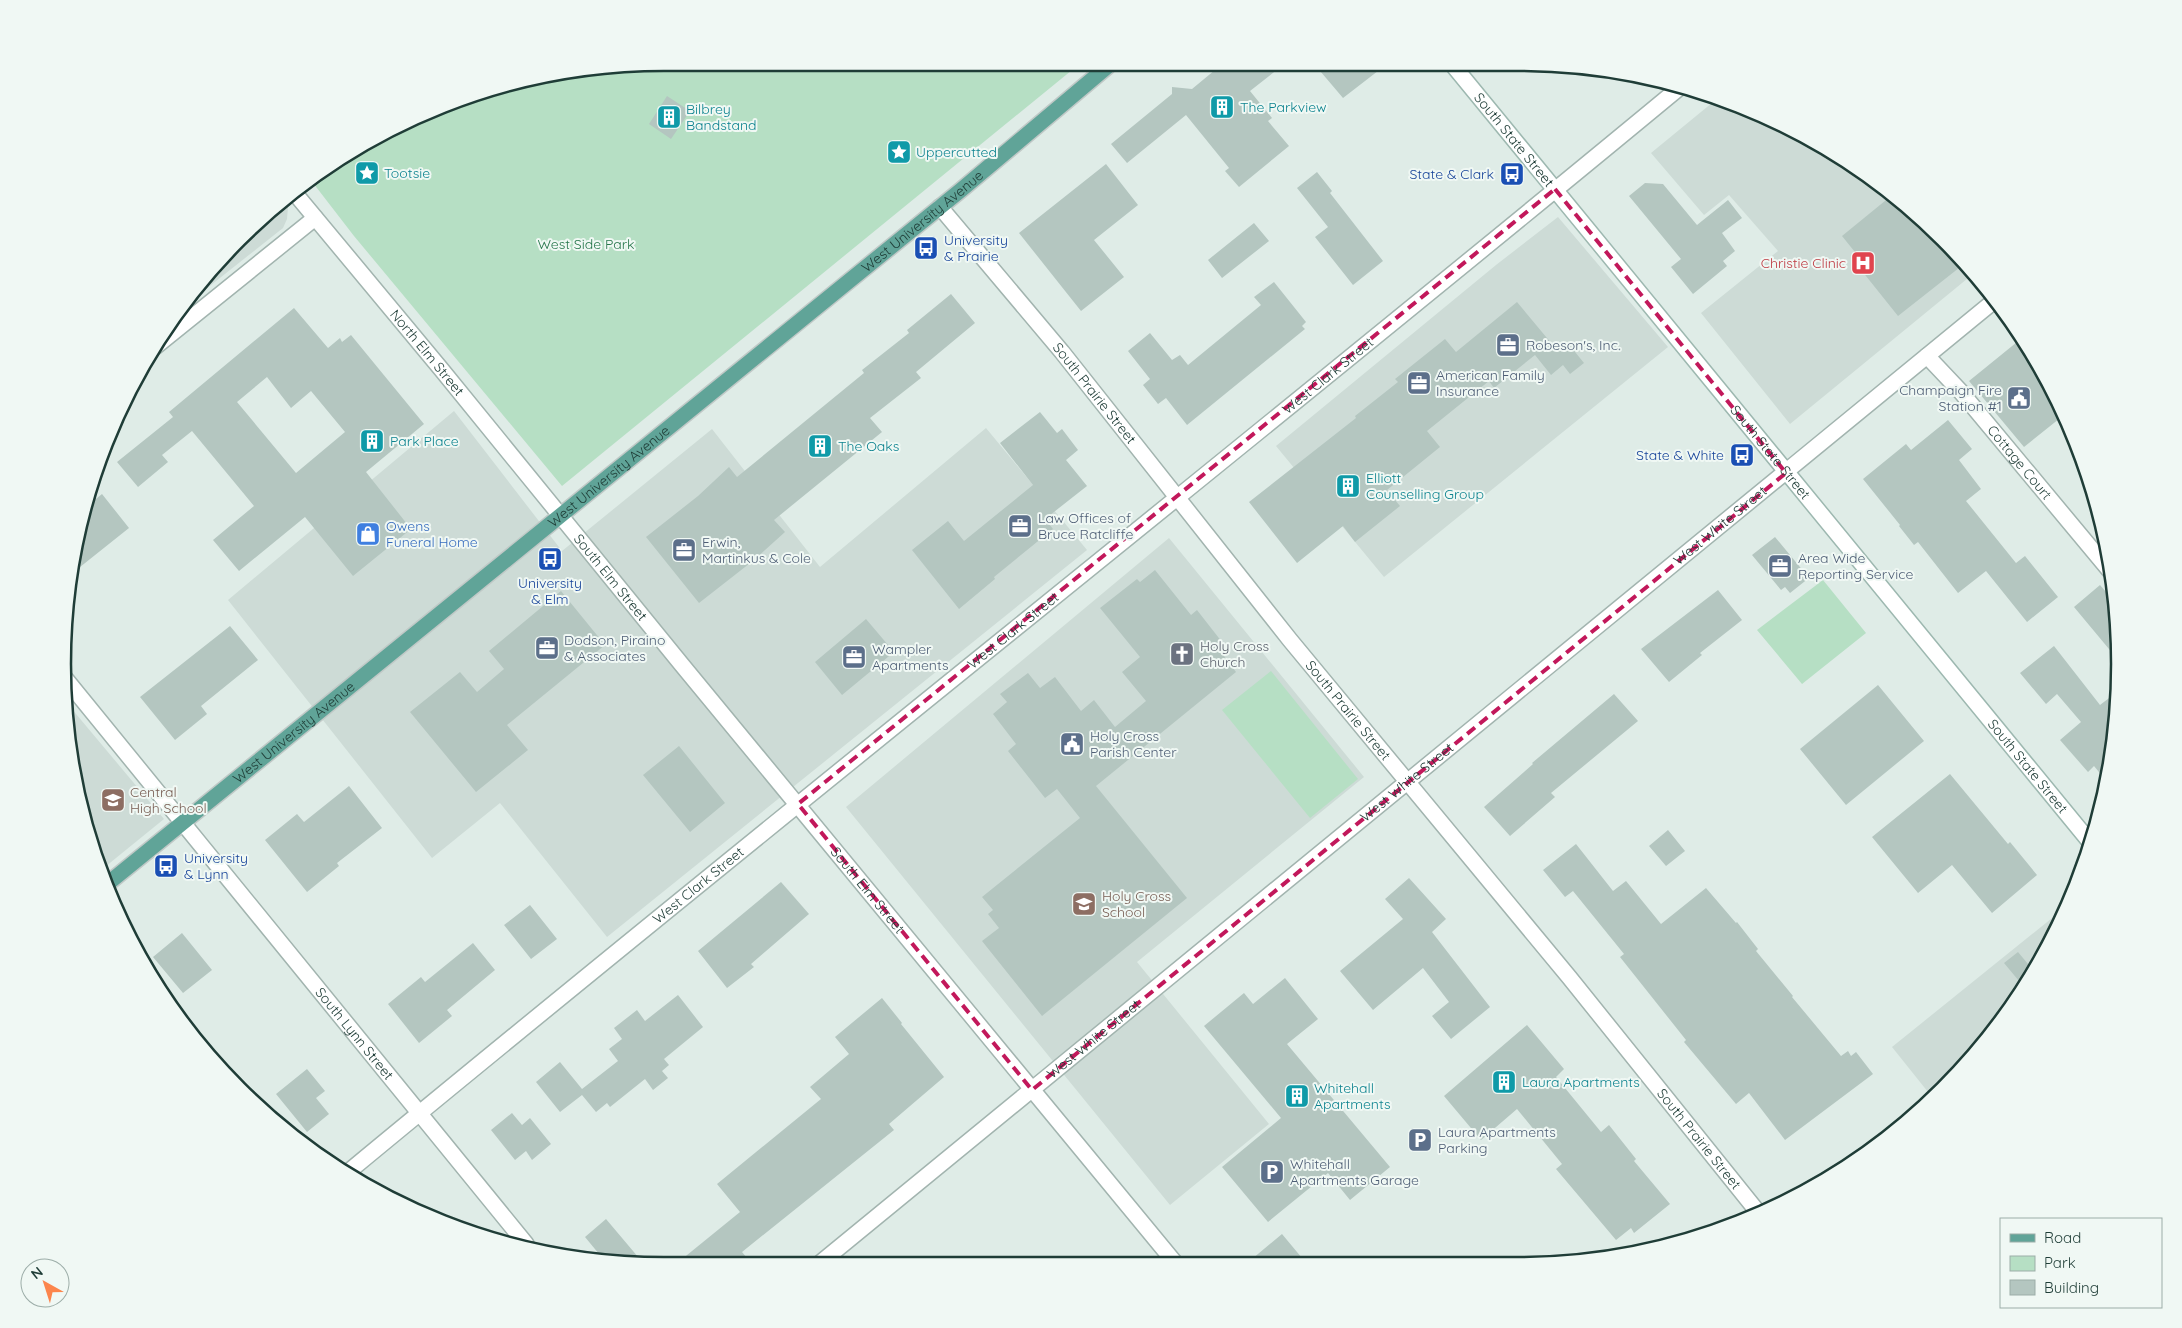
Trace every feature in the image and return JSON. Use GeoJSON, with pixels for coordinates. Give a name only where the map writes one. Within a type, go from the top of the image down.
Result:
{"type":"FeatureCollection","features":[{"type":"Feature","properties":{"kind":"main road","name":"West University Avenue"},"geometry":{"type":"LineString","coordinates":[[112,880],[940,207],[1102,71]]}},
{"type":"Feature","properties":{"kind":"street","name":"South State Street"},"geometry":{"type":"LineString","coordinates":[[1458,71],[2085,836]]}},
{"type":"Feature","properties":{"kind":"street","name":"West Clark Street"},"geometry":{"type":"LineString","coordinates":[[353,1168],[798,804],[1179,498],[1674,92]]}},
{"type":"Feature","properties":{"kind":"street","name":"North Elm Street"},"geometry":{"type":"LineString","coordinates":[[298,198],[560,515]]}},
{"type":"Feature","properties":{"kind":"street","name":"South Prairie Street"},"geometry":{"type":"LineString","coordinates":[[940,207],[1062,352],[1290,640],[1569,977],[1754,1208]]}},
{"type":"Feature","properties":{"kind":"street"},"geometry":{"type":"LineString","coordinates":[[171,335],[315,218]]}},
{"type":"Feature","properties":{"kind":"street","name":"West White Street"},"geometry":{"type":"LineString","coordinates":[[828,1257],[1989,305]]}},
{"type":"Feature","properties":{"kind":"street","name":"Cottage Court"},"geometry":{"type":"LineString","coordinates":[[1927,356],[1961,392],[2101,560]]}},
{"type":"Feature","properties":{"kind":"street","name":"South Elm Street"},"geometry":{"type":"LineString","coordinates":[[560,515],[1170,1257]]}},
{"type":"Feature","properties":{"kind":"street","name":"South Lynn Street"},"geometry":{"type":"LineString","coordinates":[[72,687],[522,1239]]}},
{"type":"Feature","properties":{"kind":"highlighted area"},"geometry":{"type":"Polygon","coordinates":[[[1555,189],[1786,473],[1032,1090],[798,804],[1555,189]]]}},
{"type":"Feature","properties":{"kind":"shaded area","name":"Christie Clinic"},"geometry":{"type":"Polygon","coordinates":[[[1711,104],[1745,116],[1780,132],[1814,151],[1847,171],[1879,194],[1909,218],[1968,278],[1790,424],[1701,313],[1778,251],[1729,195],[1704,215],[1651,153],[1711,104]]]}},
{"type":"Feature","properties":{"kind":"shaded area"},"geometry":{"type":"Polygon","coordinates":[[[288,206],[287,219],[283,228],[204,291],[245,245],[288,206]]]}},
{"type":"Feature","properties":{"kind":"shaded area"},"geometry":{"type":"Polygon","coordinates":[[[1558,217],[1668,347],[1384,577],[1276,446],[1496,265],[1558,217]]]}},
{"type":"Feature","properties":{"kind":"shaded area"},"geometry":{"type":"Polygon","coordinates":[[[454,411],[562,551],[712,429],[820,567],[986,428],[1087,550],[607,937],[500,803],[432,858],[228,600],[454,411]]]}},
{"type":"Feature","properties":{"kind":"shaded area","name":"Holy Cross Church"},"geometry":{"type":"Polygon","coordinates":[[[1169,538],[1364,777],[1137,962],[1269,1124],[1170,1205],[846,807],[1169,538]]]}},
{"type":"Feature","properties":{"kind":"shaded area","name":"Central High School"},"geometry":{"type":"Polygon","coordinates":[[[74,711],[164,819],[107,865],[91,817],[83,780],[76,741],[74,711]]]}},
{"type":"Feature","properties":{"kind":"shaded area"},"geometry":{"type":"Polygon","coordinates":[[[2055,916],[2011,993],[1988,1025],[1964,1055],[1928,1092],[1892,1047],[2055,916]]]}},
{"type":"Feature","properties":{"kind":"green space","name":"West Side Park"},"geometry":{"type":"Polygon","coordinates":[[[664,71],[1071,71],[562,486],[354,236],[315,185],[335,171],[402,132],[437,116],[511,91],[587,76],[664,71]]]}},
{"type":"Feature","properties":{"kind":"green space"},"geometry":{"type":"Polygon","coordinates":[[[1823,580],[1866,633],[1802,684],[1757,630],[1823,580]]]}},
{"type":"Feature","properties":{"kind":"green space"},"geometry":{"type":"Polygon","coordinates":[[[1271,671],[1358,779],[1310,818],[1222,710],[1271,671]]]}},
{"type":"Feature","properties":{"kind":"building"},"geometry":{"type":"Polygon","coordinates":[[[1214,71],[1275,71],[1250,91],[1272,118],[1268,121],[1289,146],[1239,187],[1225,171],[1229,168],[1186,115],[1127,163],[1111,144],[1172,94],[1172,87],[1192,89],[1214,71]]]}},
{"type":"Feature","properties":{"kind":"building"},"geometry":{"type":"Polygon","coordinates":[[[1320,71],[1378,71],[1343,98],[1320,71]]]}},
{"type":"Feature","properties":{"kind":"building","name":"Bilbrey Bandstand"},"geometry":{"type":"Polygon","coordinates":[[[667,96],[690,111],[671,139],[649,124],[667,96]]]}},
{"type":"Feature","properties":{"kind":"building"},"geometry":{"type":"Polygon","coordinates":[[[1106,164],[1138,205],[1094,240],[1124,277],[1081,311],[1019,233],[1106,164]]]}},
{"type":"Feature","properties":{"kind":"building"},"geometry":{"type":"Polygon","coordinates":[[[1317,172],[1332,191],[1330,193],[1383,261],[1353,285],[1315,237],[1328,227],[1297,188],[1317,172]]]}},
{"type":"Feature","properties":{"kind":"building"},"geometry":{"type":"Polygon","coordinates":[[[1645,183],[1663,184],[1697,225],[1728,200],[1742,218],[1722,233],[1735,251],[1723,261],[1727,266],[1693,294],[1671,267],[1681,259],[1629,196],[1645,183]]]}},
{"type":"Feature","properties":{"kind":"building"},"geometry":{"type":"Polygon","coordinates":[[[1886,200],[1909,218],[1959,268],[1898,316],[1862,271],[1867,267],[1842,236],[1886,200]]]}},
{"type":"Feature","properties":{"kind":"building"},"geometry":{"type":"Polygon","coordinates":[[[1254,223],[1269,241],[1222,278],[1208,260],[1254,223]]]}},
{"type":"Feature","properties":{"kind":"building"},"geometry":{"type":"Polygon","coordinates":[[[1274,282],[1306,322],[1302,326],[1305,329],[1187,425],[1166,398],[1158,404],[1143,385],[1150,379],[1128,351],[1150,333],[1172,360],[1180,355],[1188,365],[1261,305],[1254,297],[1274,282]]]}},
{"type":"Feature","properties":{"kind":"building"},"geometry":{"type":"Polygon","coordinates":[[[951,294],[975,323],[916,372],[921,378],[870,418],[882,432],[774,520],[785,532],[754,560],[699,603],[646,537],[698,496],[729,467],[737,477],[864,373],[862,370],[909,333],[907,330],[951,294]]]}},
{"type":"Feature","properties":{"kind":"building"},"geometry":{"type":"Polygon","coordinates":[[[1517,302],[1557,350],[1567,342],[1584,363],[1570,374],[1563,365],[1551,375],[1535,355],[1494,388],[1489,381],[1427,431],[1440,447],[1387,490],[1400,506],[1355,542],[1343,526],[1297,563],[1249,502],[1356,418],[1355,416],[1398,382],[1395,379],[1445,339],[1456,352],[1517,302]]]}},
{"type":"Feature","properties":{"kind":"building","name":"Park Place"},"geometry":{"type":"Polygon","coordinates":[[[294,308],[328,348],[340,338],[342,342],[351,335],[424,424],[366,472],[411,529],[353,576],[305,517],[239,571],[213,540],[254,506],[192,431],[162,455],[168,462],[138,487],[117,462],[173,417],[169,412],[294,308]],[[267,377],[237,402],[296,473],[345,432],[311,391],[291,408],[267,377]]]}},
{"type":"Feature","properties":{"kind":"building","name":"Champaign Fire Station #1"},"geometry":{"type":"Polygon","coordinates":[[[2016,343],[2058,420],[2024,447],[1969,381],[2016,343]]]}},
{"type":"Feature","properties":{"kind":"building"},"geometry":{"type":"Polygon","coordinates":[[[1040,412],[1057,433],[1062,429],[1078,450],[1066,460],[1087,486],[1045,519],[1053,529],[994,577],[995,579],[959,609],[912,550],[948,521],[964,541],[1033,485],[1000,443],[1040,412]]]}},
{"type":"Feature","properties":{"kind":"building"},"geometry":{"type":"Polygon","coordinates":[[[1948,420],[1972,449],[1959,460],[1981,489],[1966,501],[2016,563],[2025,556],[2058,597],[2027,622],[1986,571],[1958,593],[1918,542],[1914,545],[1863,479],[1906,444],[1911,450],[1948,420]]]}},
{"type":"Feature","properties":{"kind":"building"},"geometry":{"type":"Polygon","coordinates":[[[102,494],[129,528],[80,567],[91,511],[94,500],[102,494]]]}},
{"type":"Feature","properties":{"kind":"building","name":"Area Wide Reporting Service"},"geometry":{"type":"Polygon","coordinates":[[[1775,537],[1809,578],[1790,593],[1785,587],[1781,590],[1752,555],[1775,537]]]}},
{"type":"Feature","properties":{"kind":"building"},"geometry":{"type":"Polygon","coordinates":[[[1155,570],[1191,615],[1197,610],[1229,651],[1224,656],[1236,672],[1096,786],[1187,898],[1042,1016],[982,941],[999,928],[988,914],[993,910],[982,897],[1080,818],[1057,789],[1045,798],[1008,751],[1016,744],[993,714],[1007,702],[1000,694],[1028,673],[1040,688],[1055,677],[1081,711],[1094,700],[1115,727],[1146,701],[1122,672],[1140,657],[1100,608],[1137,579],[1140,582],[1155,570]]]}},
{"type":"Feature","properties":{"kind":"building"},"geometry":{"type":"Polygon","coordinates":[[[2100,585],[2106,592],[2110,651],[2074,607],[2100,585]]]}},
{"type":"Feature","properties":{"kind":"building"},"geometry":{"type":"Polygon","coordinates":[[[1718,590],[1742,620],[1700,653],[1702,655],[1669,682],[1641,649],[1718,590]]]}},
{"type":"Feature","properties":{"kind":"building"},"geometry":{"type":"Polygon","coordinates":[[[561,591],[605,645],[507,725],[528,750],[476,792],[410,712],[460,672],[477,692],[504,669],[489,651],[561,591]]]}},
{"type":"Feature","properties":{"kind":"building","name":"Wampler Apartments"},"geometry":{"type":"Polygon","coordinates":[[[866,619],[894,652],[842,695],[815,662],[866,619]]]}},
{"type":"Feature","properties":{"kind":"building"},"geometry":{"type":"Polygon","coordinates":[[[230,626],[258,660],[201,706],[207,714],[175,740],[140,697],[230,626]]]}},
{"type":"Feature","properties":{"kind":"building"},"geometry":{"type":"Polygon","coordinates":[[[2054,646],[2100,705],[2109,698],[2106,741],[2100,773],[2094,766],[2088,772],[2060,740],[2081,722],[2057,694],[2046,704],[2020,673],[2054,646]]]}},
{"type":"Feature","properties":{"kind":"building"},"geometry":{"type":"Polygon","coordinates":[[[1878,685],[1924,741],[1846,805],[1800,749],[1878,685]]]}},
{"type":"Feature","properties":{"kind":"building"},"geometry":{"type":"Polygon","coordinates":[[[1614,694],[1638,721],[1551,793],[1555,797],[1510,836],[1484,807],[1532,763],[1614,694]]]}},
{"type":"Feature","properties":{"kind":"building"},"geometry":{"type":"Polygon","coordinates":[[[679,746],[725,803],[690,832],[643,775],[679,746]]]}},
{"type":"Feature","properties":{"kind":"building"},"geometry":{"type":"Polygon","coordinates":[[[1950,774],[2008,844],[2010,842],[2037,875],[1992,913],[1952,865],[1918,893],[1872,837],[1950,774]]]}},
{"type":"Feature","properties":{"kind":"building"},"geometry":{"type":"Polygon","coordinates":[[[349,786],[382,828],[337,863],[339,866],[307,892],[265,840],[297,814],[304,822],[349,786]]]}},
{"type":"Feature","properties":{"kind":"building"},"geometry":{"type":"Polygon","coordinates":[[[1668,830],[1685,851],[1666,866],[1649,846],[1668,830]]]}},
{"type":"Feature","properties":{"kind":"building"},"geometry":{"type":"Polygon","coordinates":[[[1576,844],[1613,891],[1626,881],[1661,924],[1706,888],[1737,922],[1758,949],[1756,951],[1841,1056],[1848,1051],[1851,1056],[1856,1052],[1873,1074],[1785,1140],[1749,1093],[1736,1104],[1684,1042],[1686,1040],[1620,957],[1624,954],[1573,891],[1565,897],[1543,870],[1576,844]]]}},
{"type":"Feature","properties":{"kind":"building"},"geometry":{"type":"Polygon","coordinates":[[[1409,878],[1446,919],[1432,932],[1490,1007],[1451,1039],[1432,1016],[1449,1002],[1423,968],[1373,1010],[1340,971],[1403,919],[1385,899],[1409,878]]]}},
{"type":"Feature","properties":{"kind":"building"},"geometry":{"type":"Polygon","coordinates":[[[781,882],[809,914],[751,964],[754,967],[727,988],[698,951],[781,882]]]}},
{"type":"Feature","properties":{"kind":"building"},"geometry":{"type":"Polygon","coordinates":[[[530,905],[557,939],[531,959],[504,925],[530,905]]]}},
{"type":"Feature","properties":{"kind":"building"},"geometry":{"type":"Polygon","coordinates":[[[182,933],[212,970],[183,993],[153,957],[182,933]]]}},
{"type":"Feature","properties":{"kind":"building"},"geometry":{"type":"Polygon","coordinates":[[[473,943],[495,970],[447,1010],[452,1016],[419,1043],[388,1004],[421,977],[425,982],[473,943]]]}},
{"type":"Feature","properties":{"kind":"building"},"geometry":{"type":"Polygon","coordinates":[[[2018,952],[2028,964],[2019,980],[2004,963],[2018,952]]]}},
{"type":"Feature","properties":{"kind":"building","name":"Whitehall Apartments"},"geometry":{"type":"Polygon","coordinates":[[[1285,978],[1318,1019],[1287,1044],[1390,1167],[1350,1200],[1328,1173],[1268,1222],[1222,1167],[1281,1118],[1204,1026],[1244,993],[1253,1004],[1285,978]]]}},
{"type":"Feature","properties":{"kind":"building"},"geometry":{"type":"Polygon","coordinates":[[[678,995],[703,1027],[664,1059],[669,1065],[662,1071],[668,1078],[653,1090],[645,1079],[610,1107],[607,1103],[596,1112],[582,1095],[560,1112],[536,1082],[560,1062],[582,1089],[618,1061],[609,1049],[622,1039],[614,1028],[637,1010],[645,1021],[678,995]]]}},
{"type":"Feature","properties":{"kind":"building"},"geometry":{"type":"Polygon","coordinates":[[[882,998],[944,1077],[889,1124],[894,1130],[742,1252],[746,1257],[685,1257],[740,1212],[717,1184],[821,1099],[810,1087],[849,1054],[835,1037],[882,998]]]}},
{"type":"Feature","properties":{"kind":"building"},"geometry":{"type":"Polygon","coordinates":[[[1527,1025],[1564,1069],[1556,1077],[1601,1132],[1609,1125],[1636,1159],[1634,1161],[1670,1204],[1634,1233],[1631,1228],[1616,1240],[1556,1169],[1562,1164],[1517,1109],[1481,1140],[1444,1096],[1527,1025]]]}},
{"type":"Feature","properties":{"kind":"building"},"geometry":{"type":"Polygon","coordinates":[[[307,1069],[325,1091],[316,1098],[329,1114],[307,1132],[276,1094],[307,1069]]]}},
{"type":"Feature","properties":{"kind":"building"},"geometry":{"type":"Polygon","coordinates":[[[512,1113],[522,1125],[530,1118],[551,1144],[532,1160],[526,1151],[515,1160],[491,1130],[512,1113]]]}},
{"type":"Feature","properties":{"kind":"building"},"geometry":{"type":"Polygon","coordinates":[[[606,1219],[637,1256],[598,1253],[585,1237],[606,1219]]]}},
{"type":"Feature","properties":{"kind":"building"},"geometry":{"type":"Polygon","coordinates":[[[1282,1234],[1301,1257],[1254,1257],[1282,1234]]]}},
{"type":"Feature","properties":{"kind":"place","name":"The Parkview"},"geometry":{"type":"Point","coordinates":[1222,107]}},
{"type":"Feature","properties":{"kind":"place","name":"Bilbrey Bandstand"},"geometry":{"type":"Point","coordinates":[669,117]}},
{"type":"Feature","properties":{"kind":"place","name":"Uppercutted"},"geometry":{"type":"Point","coordinates":[899,152]}},
{"type":"Feature","properties":{"kind":"place","name":"Tootsie"},"geometry":{"type":"Point","coordinates":[367,173]}},
{"type":"Feature","properties":{"kind":"place","name":"State & Clark"},"geometry":{"type":"Point","coordinates":[1512,174]}},
{"type":"Feature","properties":{"kind":"place","name":"University & Prairie"},"geometry":{"type":"Point","coordinates":[926,248]}},
{"type":"Feature","properties":{"kind":"place","name":"Christie Clinic"},"geometry":{"type":"Point","coordinates":[1863,263]}},
{"type":"Feature","properties":{"kind":"place","name":"Robeson's, Inc."},"geometry":{"type":"Point","coordinates":[1508,345]}},
{"type":"Feature","properties":{"kind":"place","name":"American Family Insurance"},"geometry":{"type":"Point","coordinates":[1419,383]}},
{"type":"Feature","properties":{"kind":"place","name":"Champaign Fire Station #1"},"geometry":{"type":"Point","coordinates":[2019,398]}},
{"type":"Feature","properties":{"kind":"place","name":"Park Place"},"geometry":{"type":"Point","coordinates":[372,441]}},
{"type":"Feature","properties":{"kind":"place","name":"The Oaks"},"geometry":{"type":"Point","coordinates":[820,446]}},
{"type":"Feature","properties":{"kind":"place","name":"State & White"},"geometry":{"type":"Point","coordinates":[1742,455]}},
{"type":"Feature","properties":{"kind":"place","name":"Elliott Counselling Group"},"geometry":{"type":"Point","coordinates":[1348,486]}},
{"type":"Feature","properties":{"kind":"place","name":"Law Offices of Bruce Ratcliffe"},"geometry":{"type":"Point","coordinates":[1020,526]}},
{"type":"Feature","properties":{"kind":"place","name":"Owens Funeral Home"},"geometry":{"type":"Point","coordinates":[368,534]}},
{"type":"Feature","properties":{"kind":"place","name":"Erwin, Martinkus & Cole"},"geometry":{"type":"Point","coordinates":[684,550]}},
{"type":"Feature","properties":{"kind":"place","name":"University & Elm"},"geometry":{"type":"Point","coordinates":[550,559]}},
{"type":"Feature","properties":{"kind":"place","name":"Area Wide Reporting Service"},"geometry":{"type":"Point","coordinates":[1780,566]}},
{"type":"Feature","properties":{"kind":"place","name":"Dodson, Piraino & Associates"},"geometry":{"type":"Point","coordinates":[547,648]}},
{"type":"Feature","properties":{"kind":"place","name":"Holy Cross Church"},"geometry":{"type":"Point","coordinates":[1182,654]}},
{"type":"Feature","properties":{"kind":"place","name":"Wampler Apartments"},"geometry":{"type":"Point","coordinates":[854,657]}},
{"type":"Feature","properties":{"kind":"place","name":"Holy Cross Parish Center"},"geometry":{"type":"Point","coordinates":[1072,744]}},
{"type":"Feature","properties":{"kind":"place","name":"Central High School"},"geometry":{"type":"Point","coordinates":[113,800]}},
{"type":"Feature","properties":{"kind":"place","name":"University & Lynn"},"geometry":{"type":"Point","coordinates":[166,866]}},
{"type":"Feature","properties":{"kind":"place","name":"Holy Cross School"},"geometry":{"type":"Point","coordinates":[1084,904]}},
{"type":"Feature","properties":{"kind":"place","name":"Laura Apartments"},"geometry":{"type":"Point","coordinates":[1504,1082]}},
{"type":"Feature","properties":{"kind":"place","name":"Whitehall Apartments"},"geometry":{"type":"Point","coordinates":[1297,1096]}},
{"type":"Feature","properties":{"kind":"place","name":"Laura Apartments Parking"},"geometry":{"type":"Point","coordinates":[1420,1140]}},
{"type":"Feature","properties":{"kind":"place","name":"Whitehall Apartments Garage"},"geometry":{"type":"Point","coordinates":[1272,1172]}}]}
